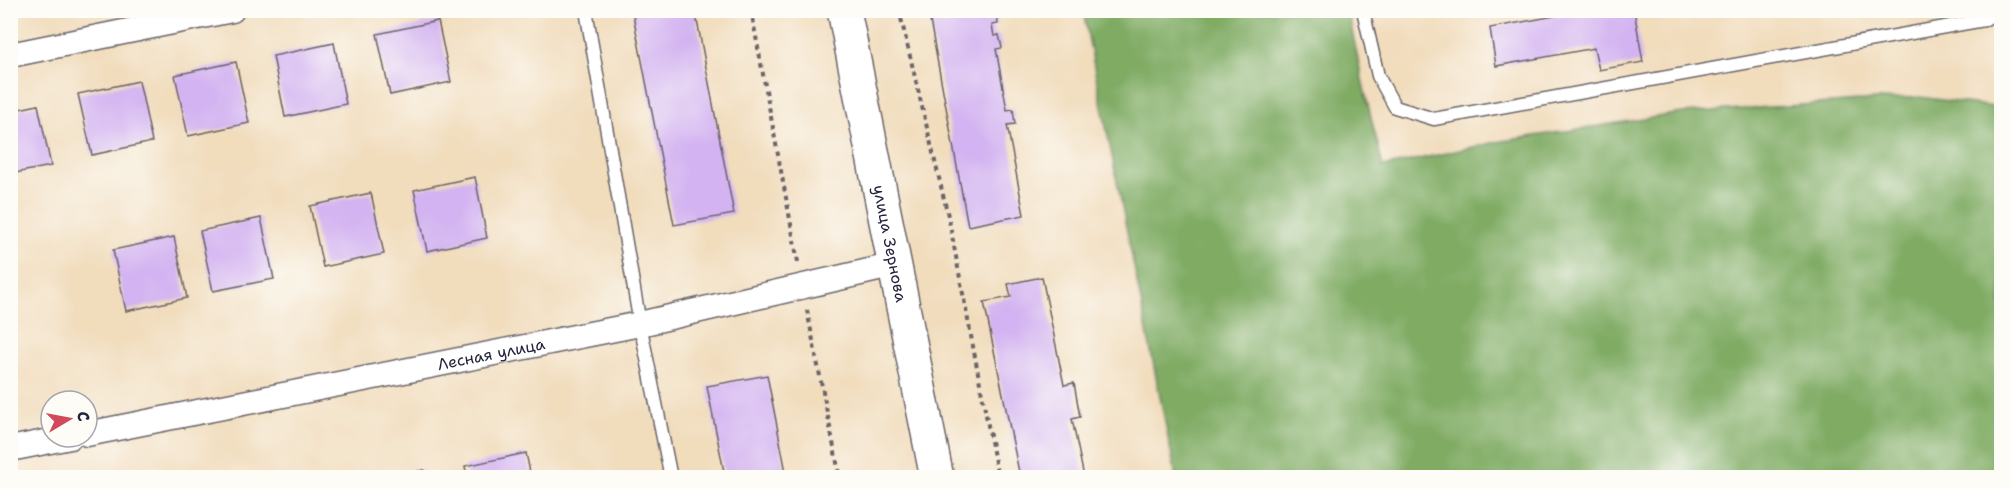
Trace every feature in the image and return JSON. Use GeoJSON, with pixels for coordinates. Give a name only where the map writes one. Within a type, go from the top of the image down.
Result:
{"type":"FeatureCollection","features":[{"type":"Feature","properties":{"kind":"main road","name":"улица Зернова"},"geometry":{"type":"LineString","coordinates":[[844,10],[937,477]]}},
{"type":"Feature","properties":{"kind":"street"},"geometry":{"type":"LineString","coordinates":[[10,55],[232,10]]}},
{"type":"Feature","properties":{"kind":"street","name":"Лесная улица"},"geometry":{"type":"LineString","coordinates":[[99,432],[640,324],[895,265]]}},
{"type":"Feature","properties":{"kind":"street"},"geometry":{"type":"LineString","coordinates":[[10,449],[39,443]]}},
{"type":"Feature","properties":{"kind":"lane"},"geometry":{"type":"LineString","coordinates":[[586,10],[640,324],[671,477]]}},
{"type":"Feature","properties":{"kind":"lane"},"geometry":{"type":"LineString","coordinates":[[1363,10],[1378,76],[1395,107],[1434,119],[1984,20],[1999,10]]}},
{"type":"Feature","properties":{"kind":"path"},"geometry":{"type":"LineString","coordinates":[[751,10],[840,477]]}},
{"type":"Feature","properties":{"kind":"path"},"geometry":{"type":"LineString","coordinates":[[899,10],[949,220],[998,477]]}},
{"type":"Feature","properties":{"kind":"green space"},"geometry":{"type":"Polygon","coordinates":[[[1083,11],[1348,11],[1383,167],[1496,142],[1682,113],[1920,97],[2001,108],[2001,477],[1176,477],[1083,11]]]}},
{"type":"Feature","properties":{"kind":"building"},"geometry":{"type":"Polygon","coordinates":[[[632,10],[695,10],[734,214],[674,225],[632,10]]]}},
{"type":"Feature","properties":{"kind":"building"},"geometry":{"type":"Polygon","coordinates":[[[928,10],[996,10],[998,24],[992,25],[994,36],[999,35],[1002,48],[996,49],[1007,110],[1013,109],[1015,124],[1007,125],[1024,215],[968,226],[928,10]]]}},
{"type":"Feature","properties":{"kind":"building"},"geometry":{"type":"Polygon","coordinates":[[[1587,10],[1634,10],[1643,62],[1599,70],[1594,48],[1496,66],[1490,28],[1587,10]]]}},
{"type":"Feature","properties":{"kind":"building"},"geometry":{"type":"Polygon","coordinates":[[[438,21],[451,82],[390,95],[377,34],[438,21]]]}},
{"type":"Feature","properties":{"kind":"building"},"geometry":{"type":"Polygon","coordinates":[[[334,43],[346,104],[285,117],[273,56],[334,43]]]}},
{"type":"Feature","properties":{"kind":"building"},"geometry":{"type":"Polygon","coordinates":[[[236,62],[249,123],[188,136],[175,75],[236,62]]]}},
{"type":"Feature","properties":{"kind":"building"},"geometry":{"type":"Polygon","coordinates":[[[139,81],[152,142],[92,155],[78,94],[139,81]]]}},
{"type":"Feature","properties":{"kind":"building"},"geometry":{"type":"Polygon","coordinates":[[[38,105],[51,166],[10,174],[10,111],[38,105]]]}},
{"type":"Feature","properties":{"kind":"building"},"geometry":{"type":"Polygon","coordinates":[[[475,177],[487,238],[427,251],[414,190],[475,177]]]}},
{"type":"Feature","properties":{"kind":"building"},"geometry":{"type":"Polygon","coordinates":[[[371,193],[384,254],[323,267],[310,206],[371,193]]]}},
{"type":"Feature","properties":{"kind":"building"},"geometry":{"type":"Polygon","coordinates":[[[261,218],[274,279],[213,291],[200,231],[261,218]]]}},
{"type":"Feature","properties":{"kind":"building"},"geometry":{"type":"Polygon","coordinates":[[[174,237],[187,298],[126,311],[113,250],[174,237]]]}},
{"type":"Feature","properties":{"kind":"building"},"geometry":{"type":"Polygon","coordinates":[[[1042,277],[1064,385],[1074,383],[1080,417],[1072,419],[1084,477],[1020,477],[984,302],[1011,297],[1008,284],[1042,277]]]}},
{"type":"Feature","properties":{"kind":"building"},"geometry":{"type":"Polygon","coordinates":[[[767,375],[787,477],[725,477],[707,386],[767,375]]]}},
{"type":"Feature","properties":{"kind":"building"},"geometry":{"type":"Polygon","coordinates":[[[526,453],[531,477],[467,477],[465,466],[526,453]]]}},
{"type":"Feature","properties":{"kind":"building"},"geometry":{"type":"Polygon","coordinates":[[[424,470],[425,477],[393,477],[393,476],[424,470]]]}}]}
